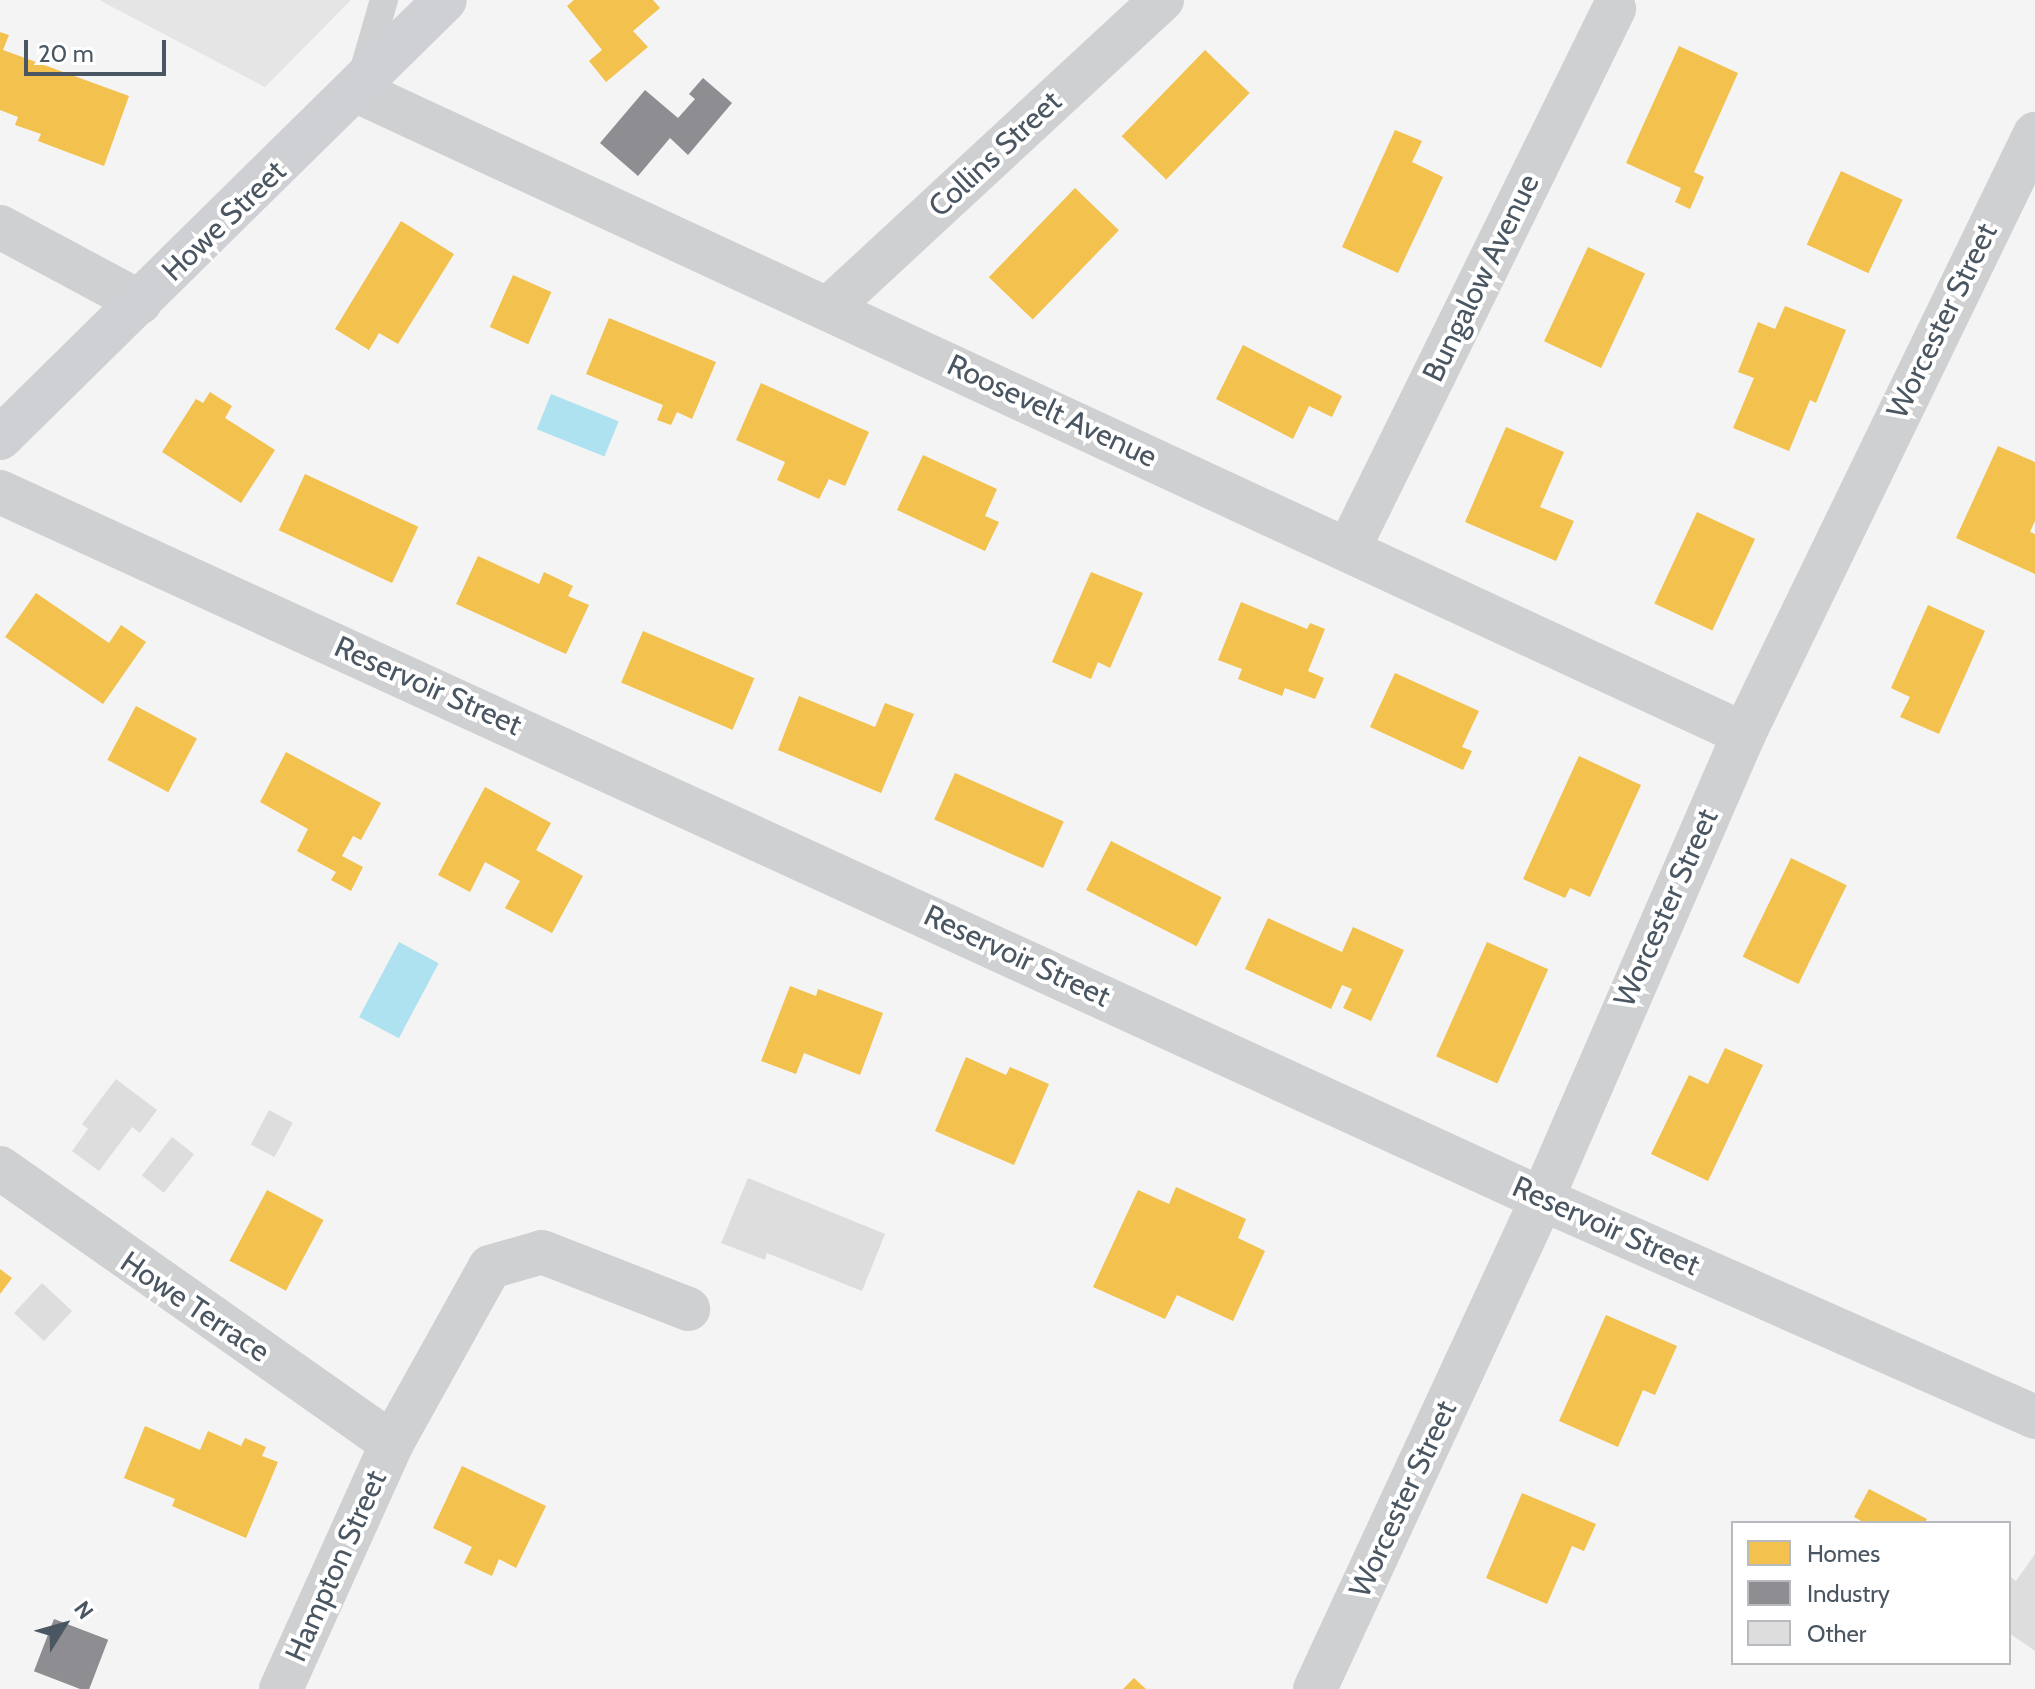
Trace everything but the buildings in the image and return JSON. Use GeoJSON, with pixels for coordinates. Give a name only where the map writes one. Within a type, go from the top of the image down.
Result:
{"type":"FeatureCollection","features":[{"type":"Feature","properties":{"kind":"main road","name":"Howe Street"},"geometry":{"type":"LineString","coordinates":[[0,438],[357,91],[445,0]]}},
{"type":"Feature","properties":{"kind":"street","name":"Collins Street"},"geometry":{"type":"LineString","coordinates":[[829,308],[1162,0]]}},
{"type":"Feature","properties":{"kind":"street","name":"Bungalow Avenue"},"geometry":{"type":"LineString","coordinates":[[1349,548],[1614,9]]}},
{"type":"Feature","properties":{"kind":"street","name":"Roosevelt Avenue"},"geometry":{"type":"LineString","coordinates":[[357,91],[1349,548],[1744,734]]}},
{"type":"Feature","properties":{"kind":"street","name":"Worcester Street"},"geometry":{"type":"LineString","coordinates":[[1315,1689],[1542,1199],[1744,734],[2035,134]]}},
{"type":"Feature","properties":{"kind":"street"},"geometry":{"type":"LineString","coordinates":[[0,227],[140,302]]}},
{"type":"Feature","properties":{"kind":"street","name":"Reservoir Street"},"geometry":{"type":"LineString","coordinates":[[0,492],[1542,1199],[2035,1417]]}},
{"type":"Feature","properties":{"kind":"street","name":"Howe Terrace"},"geometry":{"type":"LineString","coordinates":[[0,1168],[392,1443]]}},
{"type":"Feature","properties":{"kind":"street","name":"Hampton Street"},"geometry":{"type":"LineString","coordinates":[[281,1689],[392,1443],[490,1267],[542,1252],[688,1309]]}},
{"type":"Feature","properties":{"kind":"lane"},"geometry":{"type":"LineString","coordinates":[[357,91],[384,0]]}},
{"type":"Feature","properties":{"kind":"shaded area"},"geometry":{"type":"Polygon","coordinates":[[[99,0],[351,0],[265,87],[99,0]]]}},
{"type":"Feature","properties":{"kind":"water"},"geometry":{"type":"Polygon","coordinates":[[[551,394],[619,421],[604,457],[537,429],[551,394]]]}},
{"type":"Feature","properties":{"kind":"water"},"geometry":{"type":"Polygon","coordinates":[[[399,942],[439,963],[399,1038],[359,1017],[399,942]]]}}]}
